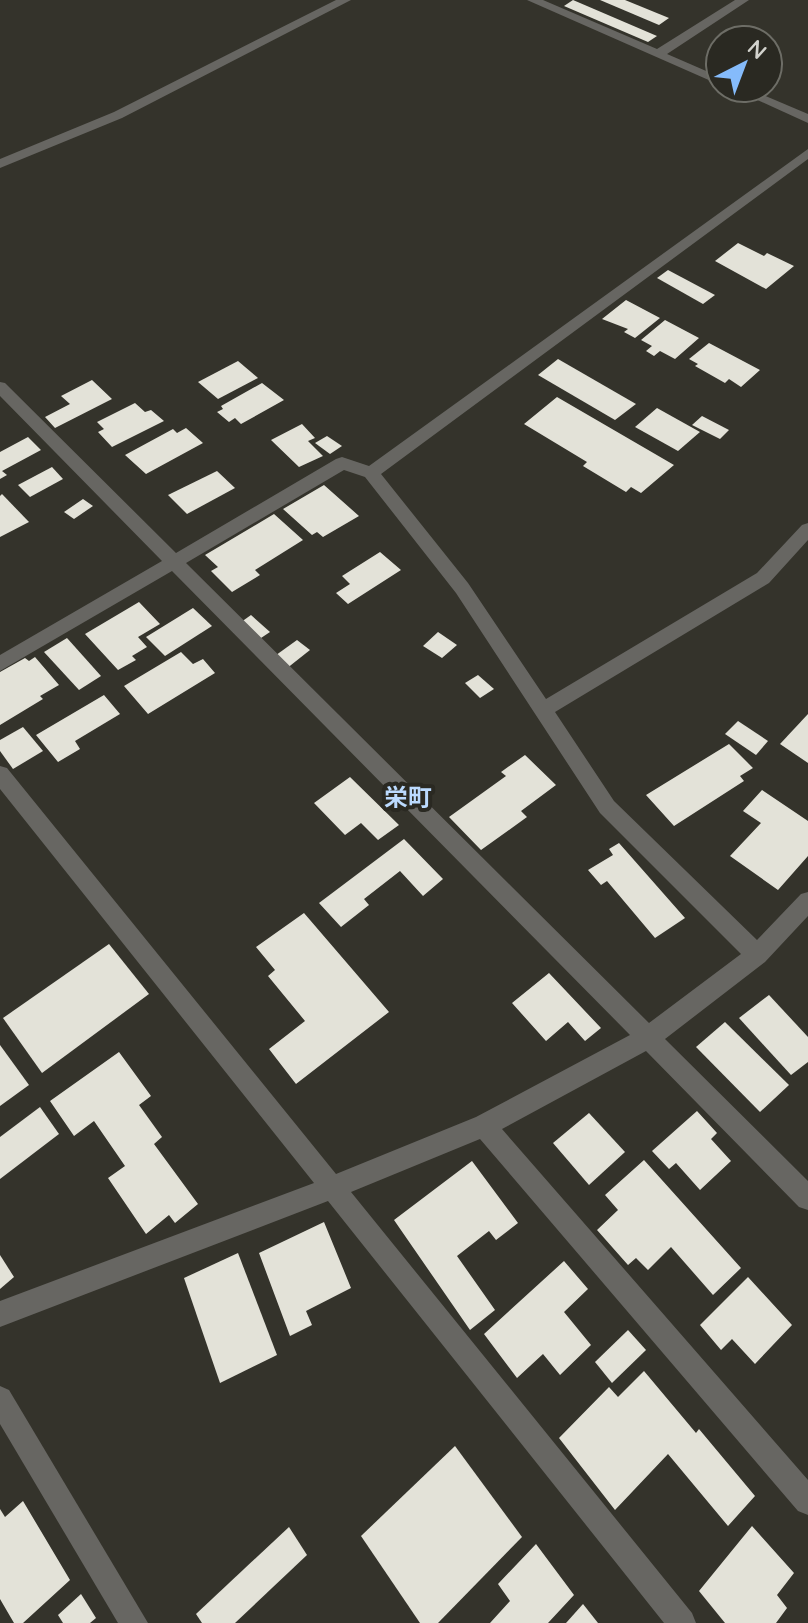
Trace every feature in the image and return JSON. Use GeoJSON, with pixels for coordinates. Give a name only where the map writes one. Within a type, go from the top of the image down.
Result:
{"type":"FeatureCollection","features":[{"type":"Feature","properties":{"kind":"street"},"geometry":{"type":"LineString","coordinates":[[0,164],[118,115],[345,0]]}},
{"type":"Feature","properties":{"kind":"street"},"geometry":{"type":"LineString","coordinates":[[533,0],[704,74]]}},
{"type":"Feature","properties":{"kind":"street"},"geometry":{"type":"LineString","coordinates":[[658,54],[743,0]]}},
{"type":"Feature","properties":{"kind":"street"},"geometry":{"type":"LineString","coordinates":[[774,104],[808,119]]}},
{"type":"Feature","properties":{"kind":"street"},"geometry":{"type":"LineString","coordinates":[[371,473],[808,153]]}},
{"type":"Feature","properties":{"kind":"street"},"geometry":{"type":"LineString","coordinates":[[0,387],[808,1198]]}},
{"type":"Feature","properties":{"kind":"street"},"geometry":{"type":"LineString","coordinates":[[0,664],[342,463],[371,473],[462,588],[607,807],[757,955]]}},
{"type":"Feature","properties":{"kind":"street"},"geometry":{"type":"LineString","coordinates":[[543,710],[763,578],[808,529]]}},
{"type":"Feature","properties":{"kind":"street"},"geometry":{"type":"LineString","coordinates":[[0,774],[682,1623]]}},
{"type":"Feature","properties":{"kind":"street"},"geometry":{"type":"LineString","coordinates":[[0,1314],[334,1187],[484,1126],[649,1037],[757,955],[808,901]]}},
{"type":"Feature","properties":{"kind":"street"},"geometry":{"type":"LineString","coordinates":[[484,1126],[808,1501]]}},
{"type":"Feature","properties":{"kind":"street"},"geometry":{"type":"LineString","coordinates":[[0,1399],[134,1623]]}},
{"type":"Feature","properties":{"kind":"building"},"geometry":{"type":"Polygon","coordinates":[[[573,0],[657,36],[648,42],[564,6],[573,0]]]}},
{"type":"Feature","properties":{"kind":"building"},"geometry":{"type":"Polygon","coordinates":[[[600,0],[625,0],[669,18],[659,25],[600,0]]]}},
{"type":"Feature","properties":{"kind":"building"},"geometry":{"type":"Polygon","coordinates":[[[738,243],[794,266],[766,289],[715,261],[738,243]]]}},
{"type":"Feature","properties":{"kind":"building"},"geometry":{"type":"Polygon","coordinates":[[[668,270],[715,295],[703,304],[657,278],[668,270]]]}},
{"type":"Feature","properties":{"kind":"building"},"geometry":{"type":"Polygon","coordinates":[[[626,300],[660,318],[635,338],[624,332],[628,329],[602,319],[626,300]]]}},
{"type":"Feature","properties":{"kind":"building"},"geometry":{"type":"Polygon","coordinates":[[[665,320],[699,338],[675,359],[660,351],[654,356],[646,351],[652,346],[641,340],[665,320]]]}},
{"type":"Feature","properties":{"kind":"building"},"geometry":{"type":"Polygon","coordinates":[[[709,343],[760,370],[741,387],[729,379],[725,383],[695,366],[698,364],[689,359],[709,343]]]}},
{"type":"Feature","properties":{"kind":"building"},"geometry":{"type":"Polygon","coordinates":[[[558,359],[636,404],[615,420],[538,375],[558,359]]]}},
{"type":"Feature","properties":{"kind":"building"},"geometry":{"type":"Polygon","coordinates":[[[238,361],[258,378],[218,399],[198,382],[238,361]]]}},
{"type":"Feature","properties":{"kind":"building"},"geometry":{"type":"Polygon","coordinates":[[[92,380],[112,399],[55,428],[45,417],[70,404],[61,396],[92,380]]]}},
{"type":"Feature","properties":{"kind":"building"},"geometry":{"type":"Polygon","coordinates":[[[262,383],[284,400],[241,424],[235,418],[229,422],[217,412],[223,409],[221,406],[262,383]]]}},
{"type":"Feature","properties":{"kind":"building"},"geometry":{"type":"Polygon","coordinates":[[[557,397],[674,465],[641,493],[631,487],[626,492],[583,466],[587,462],[524,424],[557,397]]]}},
{"type":"Feature","properties":{"kind":"building"},"geometry":{"type":"Polygon","coordinates":[[[135,403],[145,412],[151,410],[164,421],[112,447],[98,432],[104,429],[97,422],[135,403]]]}},
{"type":"Feature","properties":{"kind":"building"},"geometry":{"type":"Polygon","coordinates":[[[657,408],[700,432],[678,451],[635,427],[657,408]]]}},
{"type":"Feature","properties":{"kind":"building"},"geometry":{"type":"Polygon","coordinates":[[[702,416],[729,430],[720,439],[692,425],[702,416]]]}},
{"type":"Feature","properties":{"kind":"building"},"geometry":{"type":"Polygon","coordinates":[[[302,424],[315,438],[308,441],[323,456],[299,467],[271,440],[302,424]]]}},
{"type":"Feature","properties":{"kind":"building"},"geometry":{"type":"Polygon","coordinates":[[[186,428],[203,443],[146,474],[125,455],[173,429],[177,433],[186,428]]]}},
{"type":"Feature","properties":{"kind":"building"},"geometry":{"type":"Polygon","coordinates":[[[327,436],[342,446],[330,454],[315,443],[327,436]]]}},
{"type":"Feature","properties":{"kind":"building"},"geometry":{"type":"Polygon","coordinates":[[[28,437],[41,450],[2,471],[7,475],[0,479],[0,452],[28,437]]]}},
{"type":"Feature","properties":{"kind":"building"},"geometry":{"type":"Polygon","coordinates":[[[52,467],[63,479],[30,497],[18,485],[52,467]]]}},
{"type":"Feature","properties":{"kind":"building"},"geometry":{"type":"Polygon","coordinates":[[[217,471],[235,488],[187,514],[168,495],[217,471]]]}},
{"type":"Feature","properties":{"kind":"building"},"geometry":{"type":"Polygon","coordinates":[[[324,485],[359,516],[323,537],[317,532],[312,535],[283,509],[324,485]]]}},
{"type":"Feature","properties":{"kind":"building"},"geometry":{"type":"Polygon","coordinates":[[[2,494],[29,522],[0,537],[0,496],[2,494]]]}},
{"type":"Feature","properties":{"kind":"building"},"geometry":{"type":"Polygon","coordinates":[[[83,499],[93,506],[74,519],[64,512],[83,499]]]}},
{"type":"Feature","properties":{"kind":"building"},"geometry":{"type":"Polygon","coordinates":[[[274,514],[303,540],[255,570],[260,575],[232,592],[211,571],[218,567],[205,555],[274,514]]]}},
{"type":"Feature","properties":{"kind":"building"},"geometry":{"type":"Polygon","coordinates":[[[380,552],[401,570],[348,604],[336,593],[350,584],[342,576],[380,552]]]}},
{"type":"Feature","properties":{"kind":"building"},"geometry":{"type":"Polygon","coordinates":[[[139,602],[160,624],[138,637],[147,647],[132,656],[136,660],[118,670],[85,634],[139,602]]]}},
{"type":"Feature","properties":{"kind":"building"},"geometry":{"type":"Polygon","coordinates":[[[193,608],[212,626],[165,656],[146,637],[193,608]]]}},
{"type":"Feature","properties":{"kind":"building"},"geometry":{"type":"Polygon","coordinates":[[[251,615],[270,632],[255,642],[237,625],[251,615]]]}},
{"type":"Feature","properties":{"kind":"building"},"geometry":{"type":"Polygon","coordinates":[[[438,632],[457,645],[442,658],[423,646],[438,632]]]}},
{"type":"Feature","properties":{"kind":"building"},"geometry":{"type":"Polygon","coordinates":[[[67,638],[101,676],[79,690],[44,652],[67,638]]]}},
{"type":"Feature","properties":{"kind":"building"},"geometry":{"type":"Polygon","coordinates":[[[297,640],[310,650],[286,669],[272,658],[297,640]]]}},
{"type":"Feature","properties":{"kind":"building"},"geometry":{"type":"Polygon","coordinates":[[[181,652],[193,664],[203,659],[215,673],[148,714],[124,686],[181,652]]]}},
{"type":"Feature","properties":{"kind":"building"},"geometry":{"type":"Polygon","coordinates":[[[35,657],[59,685],[40,696],[43,699],[0,725],[0,672],[25,658],[29,661],[35,657]]]}},
{"type":"Feature","properties":{"kind":"building"},"geometry":{"type":"Polygon","coordinates":[[[478,675],[494,689],[480,698],[465,683],[478,675]]]}},
{"type":"Feature","properties":{"kind":"building"},"geometry":{"type":"Polygon","coordinates":[[[104,695],[120,714],[75,741],[80,749],[58,762],[36,735],[104,695]]]}},
{"type":"Feature","properties":{"kind":"building"},"geometry":{"type":"Polygon","coordinates":[[[808,714],[808,763],[780,744],[808,714]]]}},
{"type":"Feature","properties":{"kind":"building"},"geometry":{"type":"Polygon","coordinates":[[[738,721],[768,741],[756,755],[725,734],[738,721]]]}},
{"type":"Feature","properties":{"kind":"building"},"geometry":{"type":"Polygon","coordinates":[[[23,727],[43,751],[13,769],[0,751],[0,740],[23,727]]]}},
{"type":"Feature","properties":{"kind":"building"},"geometry":{"type":"Polygon","coordinates":[[[729,744],[753,768],[740,776],[744,781],[674,826],[646,795],[729,744]]]}},
{"type":"Feature","properties":{"kind":"building"},"geometry":{"type":"Polygon","coordinates":[[[525,755],[556,785],[521,811],[527,817],[481,850],[449,817],[506,776],[501,772],[525,755]]]}},
{"type":"Feature","properties":{"kind":"building"},"geometry":{"type":"Polygon","coordinates":[[[350,777],[399,825],[378,840],[361,823],[345,835],[314,803],[350,777]]]}},
{"type":"Feature","properties":{"kind":"building"},"geometry":{"type":"Polygon","coordinates":[[[762,790],[808,821],[808,856],[778,890],[730,856],[761,823],[743,811],[762,790]]]}},
{"type":"Feature","properties":{"kind":"building"},"geometry":{"type":"Polygon","coordinates":[[[404,839],[443,879],[423,896],[400,871],[364,899],[369,905],[341,927],[319,903],[404,839]]]}},
{"type":"Feature","properties":{"kind":"building"},"geometry":{"type":"Polygon","coordinates":[[[619,843],[685,918],[655,938],[607,881],[601,885],[588,870],[613,855],[609,849],[619,843]]]}},
{"type":"Feature","properties":{"kind":"building"},"geometry":{"type":"Polygon","coordinates":[[[304,913],[389,1012],[296,1084],[269,1049],[305,1021],[268,976],[275,970],[256,947],[304,913]]]}},
{"type":"Feature","properties":{"kind":"building"},"geometry":{"type":"Polygon","coordinates":[[[109,944],[149,994],[42,1073],[3,1018],[109,944]]]}},
{"type":"Feature","properties":{"kind":"building"},"geometry":{"type":"Polygon","coordinates":[[[549,973],[601,1028],[585,1041],[568,1022],[546,1041],[512,1003],[549,973]]]}},
{"type":"Feature","properties":{"kind":"building"},"geometry":{"type":"Polygon","coordinates":[[[769,995],[808,1037],[808,1062],[791,1075],[739,1018],[769,995]]]}},
{"type":"Feature","properties":{"kind":"building"},"geometry":{"type":"Polygon","coordinates":[[[725,1022],[789,1085],[760,1112],[696,1047],[725,1022]]]}},
{"type":"Feature","properties":{"kind":"building"},"geometry":{"type":"Polygon","coordinates":[[[0,1045],[29,1085],[0,1106],[0,1045]]]}},
{"type":"Feature","properties":{"kind":"building"},"geometry":{"type":"Polygon","coordinates":[[[119,1052],[151,1096],[139,1105],[162,1137],[154,1144],[198,1204],[175,1223],[169,1215],[146,1234],[108,1178],[125,1166],[94,1121],[74,1136],[50,1101],[119,1052]]]}},
{"type":"Feature","properties":{"kind":"building"},"geometry":{"type":"Polygon","coordinates":[[[40,1107],[59,1134],[0,1179],[0,1137],[40,1107]]]}},
{"type":"Feature","properties":{"kind":"building"},"geometry":{"type":"Polygon","coordinates":[[[697,1111],[717,1133],[711,1139],[731,1161],[700,1190],[676,1163],[669,1169],[652,1151],[697,1111]]]}},
{"type":"Feature","properties":{"kind":"building"},"geometry":{"type":"Polygon","coordinates":[[[589,1113],[625,1152],[589,1185],[553,1143],[589,1113]]]}},
{"type":"Feature","properties":{"kind":"building"},"geometry":{"type":"Polygon","coordinates":[[[644,1160],[741,1268],[713,1295],[671,1247],[648,1270],[636,1258],[628,1265],[597,1230],[618,1210],[605,1195],[644,1160]]]}},
{"type":"Feature","properties":{"kind":"building"},"geometry":{"type":"Polygon","coordinates":[[[472,1161],[518,1223],[496,1240],[489,1231],[457,1256],[495,1310],[470,1330],[394,1220],[472,1161]]]}},
{"type":"Feature","properties":{"kind":"building"},"geometry":{"type":"Polygon","coordinates":[[[324,1222],[351,1288],[306,1311],[312,1325],[290,1336],[259,1253],[324,1222]]]}},
{"type":"Feature","properties":{"kind":"building"},"geometry":{"type":"Polygon","coordinates":[[[238,1253],[277,1355],[220,1383],[184,1278],[238,1253]]]}},
{"type":"Feature","properties":{"kind":"building"},"geometry":{"type":"Polygon","coordinates":[[[0,1255],[14,1277],[0,1289],[0,1255]]]}},
{"type":"Feature","properties":{"kind":"building"},"geometry":{"type":"Polygon","coordinates":[[[564,1261],[588,1289],[564,1312],[591,1345],[560,1375],[543,1354],[517,1378],[484,1334],[564,1261]]]}},
{"type":"Feature","properties":{"kind":"building"},"geometry":{"type":"Polygon","coordinates":[[[748,1277],[792,1325],[755,1364],[732,1339],[721,1350],[700,1325],[748,1277]]]}},
{"type":"Feature","properties":{"kind":"building"},"geometry":{"type":"Polygon","coordinates":[[[628,1330],[646,1350],[612,1383],[595,1362],[628,1330]]]}},
{"type":"Feature","properties":{"kind":"building"},"geometry":{"type":"Polygon","coordinates":[[[644,1371],[696,1433],[699,1429],[755,1496],[728,1526],[668,1454],[615,1510],[559,1438],[609,1387],[618,1397],[644,1371]]]}},
{"type":"Feature","properties":{"kind":"building"},"geometry":{"type":"Polygon","coordinates":[[[455,1446],[522,1537],[438,1623],[420,1623],[361,1536],[455,1446]]]}},
{"type":"Feature","properties":{"kind":"building"},"geometry":{"type":"Polygon","coordinates":[[[23,1501],[70,1580],[23,1623],[14,1623],[0,1599],[0,1509],[5,1517],[23,1501]]]}},
{"type":"Feature","properties":{"kind":"building"},"geometry":{"type":"Polygon","coordinates":[[[752,1526],[794,1573],[777,1595],[787,1608],[776,1623],[725,1623],[699,1591],[752,1526]]]}},
{"type":"Feature","properties":{"kind":"building"},"geometry":{"type":"Polygon","coordinates":[[[289,1527],[307,1555],[235,1623],[202,1623],[196,1614],[289,1527]]]}},
{"type":"Feature","properties":{"kind":"building"},"geometry":{"type":"Polygon","coordinates":[[[536,1544],[574,1595],[548,1623],[490,1623],[510,1601],[498,1584],[536,1544]]]}},
{"type":"Feature","properties":{"kind":"building"},"geometry":{"type":"Polygon","coordinates":[[[81,1594],[96,1618],[90,1623],[63,1623],[58,1615],[81,1594]]]}},
{"type":"Feature","properties":{"kind":"building"},"geometry":{"type":"Polygon","coordinates":[[[583,1604],[598,1623],[566,1623],[583,1604]]]}},
{"type":"Feature","properties":{"kind":"district","name":"栄町"},"geometry":{"type":"Point","coordinates":[408,798]}}]}
